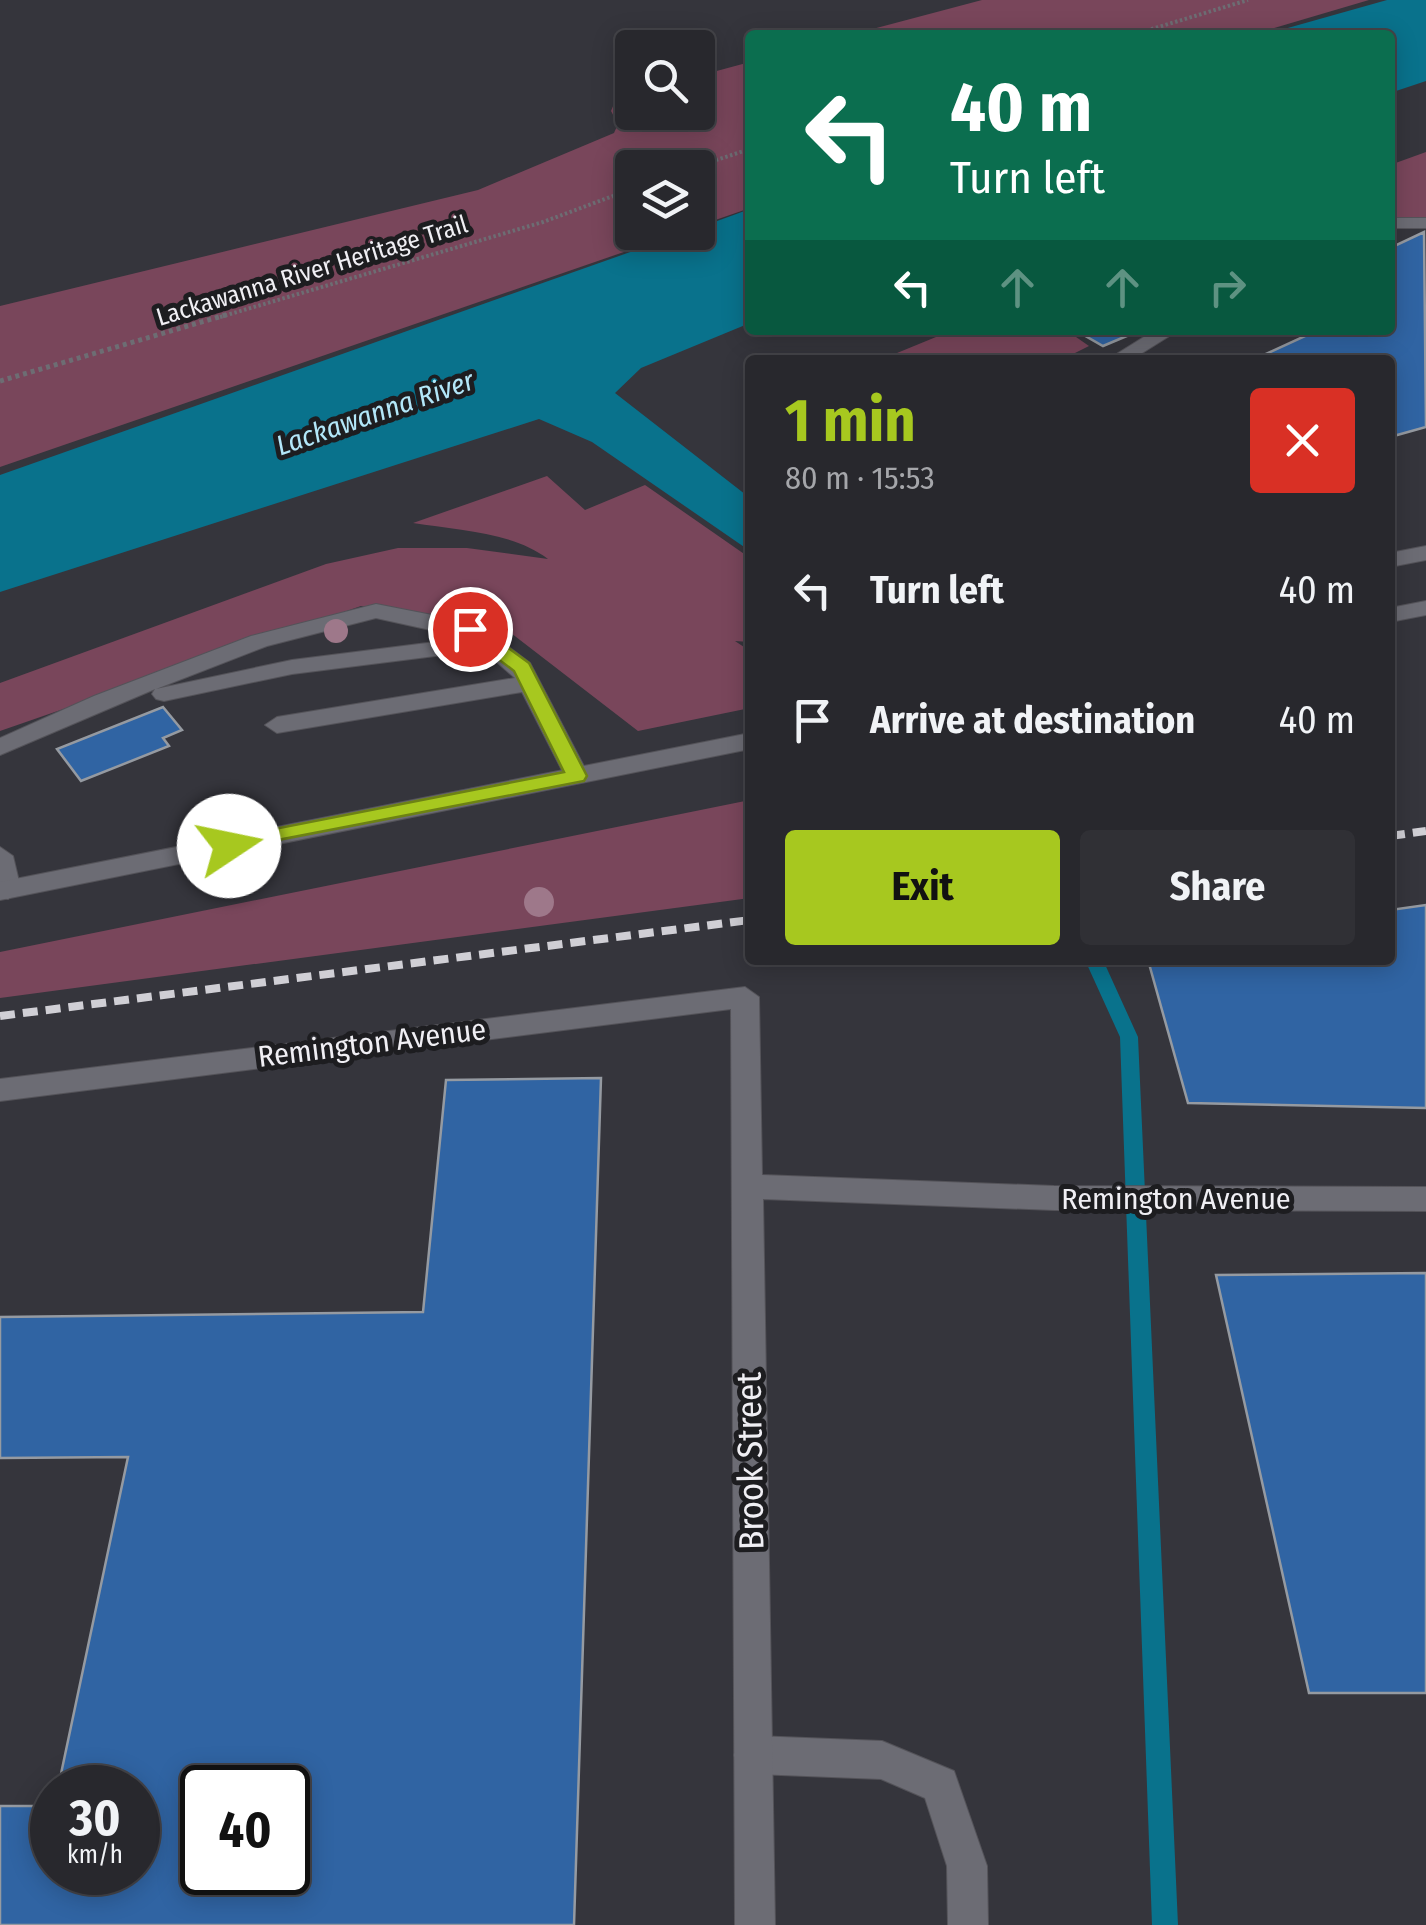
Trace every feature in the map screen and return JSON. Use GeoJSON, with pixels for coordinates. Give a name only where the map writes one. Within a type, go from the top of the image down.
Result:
{"type":"FeatureCollection","features":[{"type":"Feature","properties":{"kind":"street"},"geometry":{"type":"LineString","coordinates":[[1395,223],[1426,223]]}},
{"type":"Feature","properties":{"kind":"street"},"geometry":{"type":"LineString","coordinates":[[1126,355],[1160,335]]}},
{"type":"Feature","properties":{"kind":"street"},"geometry":{"type":"LineString","coordinates":[[1395,559],[1426,552]]}},
{"type":"Feature","properties":{"kind":"street"},"geometry":{"type":"LineString","coordinates":[[1395,615],[1426,608]]}},
{"type":"Feature","properties":{"kind":"street"},"geometry":{"type":"LineString","coordinates":[[0,746],[102,700],[259,641],[376,611],[470,629],[522,668],[577,776]]}},
{"type":"Feature","properties":{"kind":"street"},"geometry":{"type":"LineString","coordinates":[[0,756],[191,686],[292,666],[488,642]]}},
{"type":"Feature","properties":{"kind":"street"},"geometry":{"type":"LineString","coordinates":[[278,725],[530,684]]}},
{"type":"Feature","properties":{"kind":"street"},"geometry":{"type":"LineString","coordinates":[[0,856],[4,890],[745,742]]}},
{"type":"Feature","properties":{"kind":"street","name":"Remington Avenue"},"geometry":{"type":"LineString","coordinates":[[0,1090],[745,997]]}},
{"type":"Feature","properties":{"kind":"street","name":"Brook Street"},"geometry":{"type":"LineString","coordinates":[[745,997],[754,1925]]}},
{"type":"Feature","properties":{"kind":"street","name":"Remington Avenue"},"geometry":{"type":"LineString","coordinates":[[747,1186],[1054,1198],[1426,1199]]}},
{"type":"Feature","properties":{"kind":"street"},"geometry":{"type":"LineString","coordinates":[[753,1755],[882,1760],[940,1785],[967,1866],[968,1925]]}},
{"type":"Feature","properties":{"kind":"path"},"geometry":{"type":"LineString","coordinates":[[1149,30],[1248,0]]}},
{"type":"Feature","properties":{"kind":"path"},"geometry":{"type":"LineString","coordinates":[[715,160],[745,151]]}},
{"type":"Feature","properties":{"kind":"path","name":"Lackawanna River Heritage Trail"},"geometry":{"type":"LineString","coordinates":[[0,381],[543,222],[615,195]]}},
{"type":"Feature","properties":{"kind":"shaded area"},"geometry":{"type":"Polygon","coordinates":[[[982,0],[1369,0],[1268,30],[869,30],[982,0]]]}},
{"type":"Feature","properties":{"kind":"shaded area"},"geometry":{"type":"Polygon","coordinates":[[[745,63],[745,210],[715,220],[715,150],[615,150],[615,250],[630,250],[0,467],[0,306],[478,190],[614,133],[715,130],[715,71],[745,63]]]}},
{"type":"Feature","properties":{"kind":"shaded area"},"geometry":{"type":"Polygon","coordinates":[[[1426,152],[1426,218],[1395,220],[1395,163],[1426,152]]]}},
{"type":"Feature","properties":{"kind":"shaded area"},"geometry":{"type":"Polygon","coordinates":[[[941,335],[1073,335],[1089,346],[1071,355],[892,355],[941,335]]]}},
{"type":"Feature","properties":{"kind":"shaded area"},"geometry":{"type":"Polygon","coordinates":[[[547,476],[585,510],[645,485],[745,555],[745,642],[735,641],[745,648],[745,709],[638,731],[502,626],[361,606],[0,731],[0,683],[326,564],[398,548],[467,548],[548,559],[502,538],[413,523],[547,476]]]}},
{"type":"Feature","properties":{"kind":"shaded area"},"geometry":{"type":"Polygon","coordinates":[[[745,801],[745,899],[0,998],[0,952],[745,801]]]}},
{"type":"Feature","properties":{"kind":"water"},"geometry":{"type":"Polygon","coordinates":[[[1387,0],[1426,0],[1426,81],[1395,91],[1395,30],[1281,30],[1387,0]]]}},
{"type":"Feature","properties":{"kind":"water","name":"Lackawanna River"},"geometry":{"type":"Polygon","coordinates":[[[745,211],[745,325],[641,368],[615,393],[745,494],[745,548],[592,442],[539,419],[0,592],[0,475],[636,250],[715,250],[715,222],[745,211]]]}},
{"type":"Feature","properties":{"kind":"building"},"geometry":{"type":"Polygon","coordinates":[[[1424,232],[1426,427],[1395,436],[1395,355],[1264,355],[1307,335],[1395,335],[1395,246],[1424,232]]]}},
{"type":"Feature","properties":{"kind":"building"},"geometry":{"type":"Polygon","coordinates":[[[1084,335],[1129,335],[1103,346],[1084,335]]]}},
{"type":"Feature","properties":{"kind":"building"},"geometry":{"type":"Polygon","coordinates":[[[163,707],[182,730],[163,738],[169,746],[81,781],[57,749],[163,707]]]}},
{"type":"Feature","properties":{"kind":"building"},"geometry":{"type":"Polygon","coordinates":[[[1426,905],[1426,1108],[1188,1103],[1149,965],[1395,965],[1395,909],[1426,905]]]}},
{"type":"Feature","properties":{"kind":"building"},"geometry":{"type":"Polygon","coordinates":[[[601,1078],[574,1925],[0,1925],[0,1806],[30,1806],[30,1895],[160,1895],[160,1765],[63,1765],[128,1457],[0,1458],[0,1317],[423,1312],[446,1080],[601,1078]]]}},
{"type":"Feature","properties":{"kind":"building"},"geometry":{"type":"Polygon","coordinates":[[[1426,1273],[1426,1693],[1309,1693],[1216,1275],[1426,1273]]]}},
{"type":"Feature","properties":{"kind":"waterway"},"geometry":{"type":"LineString","coordinates":[[1096,965],[1129,1037],[1165,1925]]}},
{"type":"Feature","properties":{"kind":"railway"},"geometry":{"type":"LineString","coordinates":[[1395,835],[1426,831]]}},
{"type":"Feature","properties":{"kind":"railway"},"geometry":{"type":"LineString","coordinates":[[0,1016],[745,921]]}},
{"type":"Feature","properties":{"kind":"route"},"geometry":{"type":"LineString","coordinates":[[229,846],[577,776],[522,668],[470,629]]}}]}
